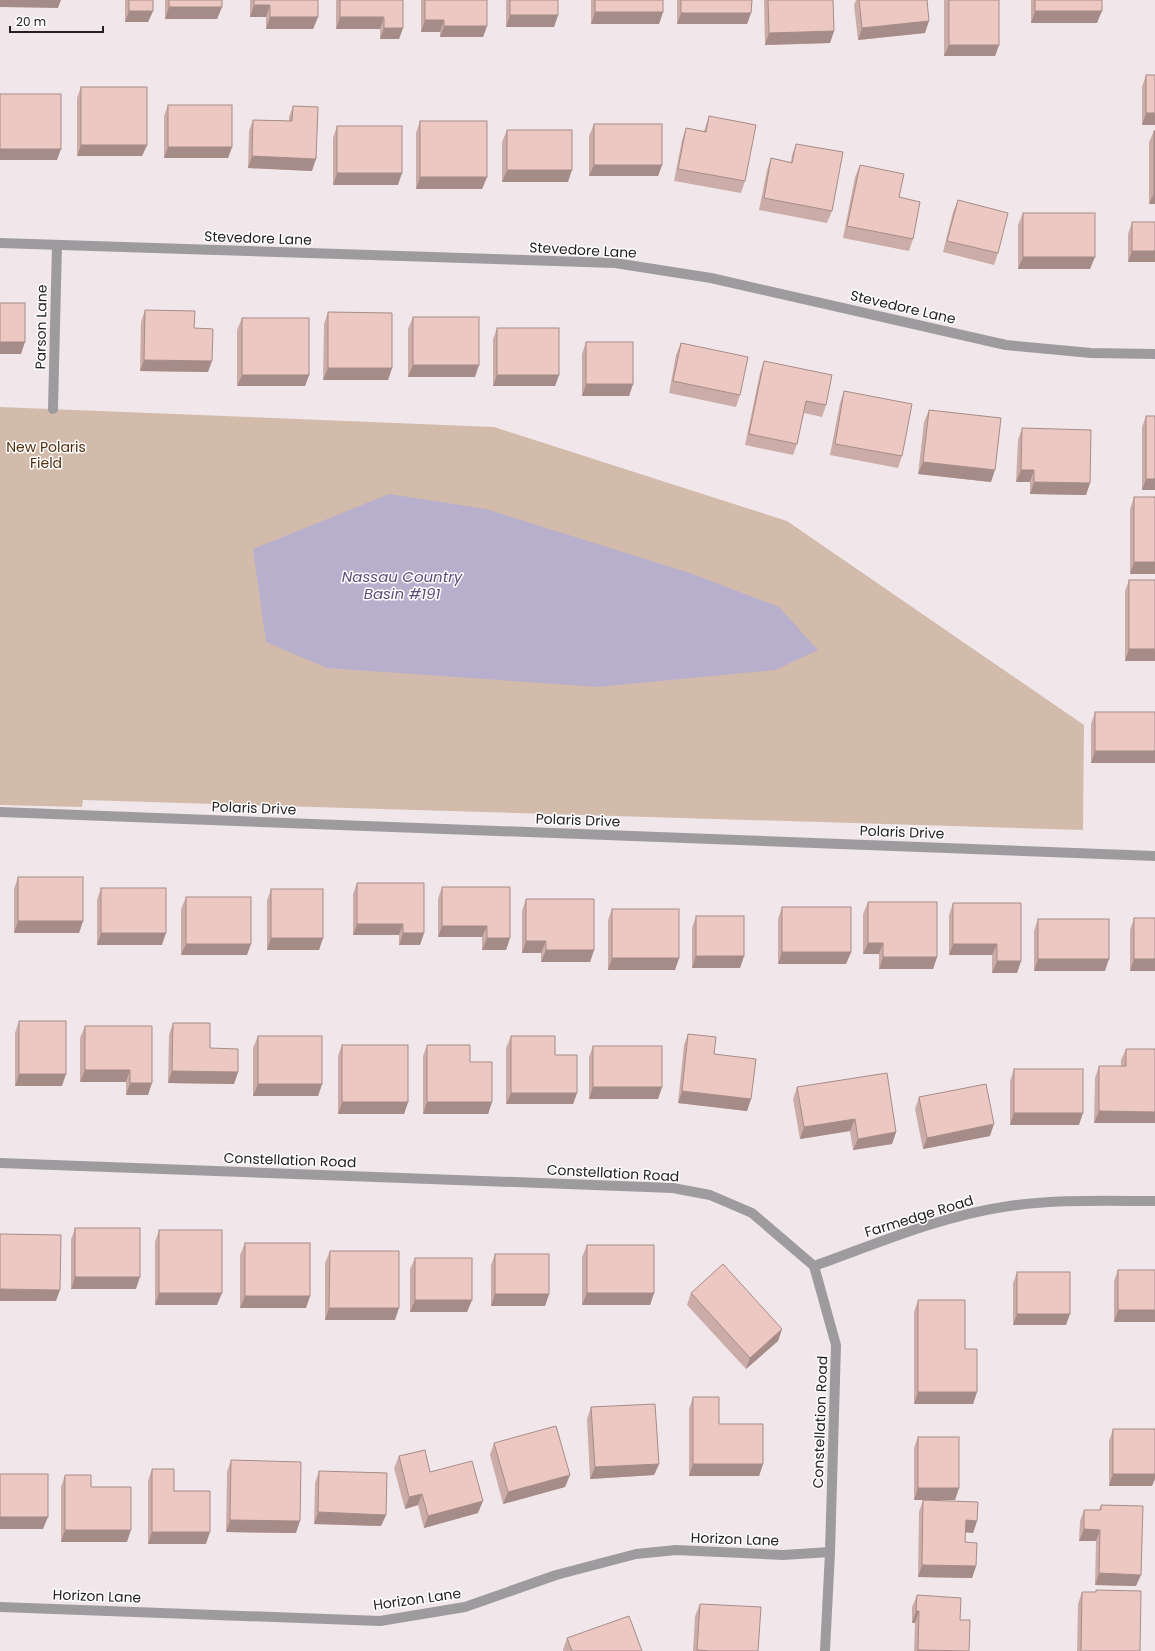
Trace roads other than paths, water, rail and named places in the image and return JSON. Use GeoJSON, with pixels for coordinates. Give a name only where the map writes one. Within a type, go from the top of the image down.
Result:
{"type":"FeatureCollection","features":[{"type":"Feature","properties":{"kind":"street","name":"Stevedore Lane"},"geometry":{"type":"LineString","coordinates":[[0,243],[615,263],[711,278],[1006,345],[1091,353],[1155,354]]}},
{"type":"Feature","properties":{"kind":"street","name":"Parson Lane"},"geometry":{"type":"LineString","coordinates":[[53,409],[57,245]]}},
{"type":"Feature","properties":{"kind":"street","name":"Polaris Drive"},"geometry":{"type":"LineString","coordinates":[[0,812],[1155,856]]}},
{"type":"Feature","properties":{"kind":"street","name":"Constellation Road"},"geometry":{"type":"LineString","coordinates":[[0,1163],[673,1188],[710,1195],[752,1212],[814,1266],[836,1345],[830,1552],[825,1651]]}},
{"type":"Feature","properties":{"kind":"street","name":"Farmedge Road"},"geometry":{"type":"LineString","coordinates":[[814,1266],[947,1219],[1003,1207],[1050,1202],[1155,1201]]}},
{"type":"Feature","properties":{"kind":"street","name":"Horizon Lane"},"geometry":{"type":"LineString","coordinates":[[0,1607],[380,1621],[465,1607],[556,1575],[636,1554],[676,1550],[783,1555],[830,1552]]}},
{"type":"Feature","properties":{"kind":"water","name":"Nassau Country Basin #191"},"geometry":{"type":"Polygon","coordinates":[[[389,494],[486,509],[690,573],[779,607],[818,650],[775,670],[598,687],[327,668],[266,642],[253,549],[389,494]]]}},
{"type":"Feature","properties":{"kind":"park label","name":"New Polaris Field"},"geometry":{"type":"Point","coordinates":[46,456]}}]}
